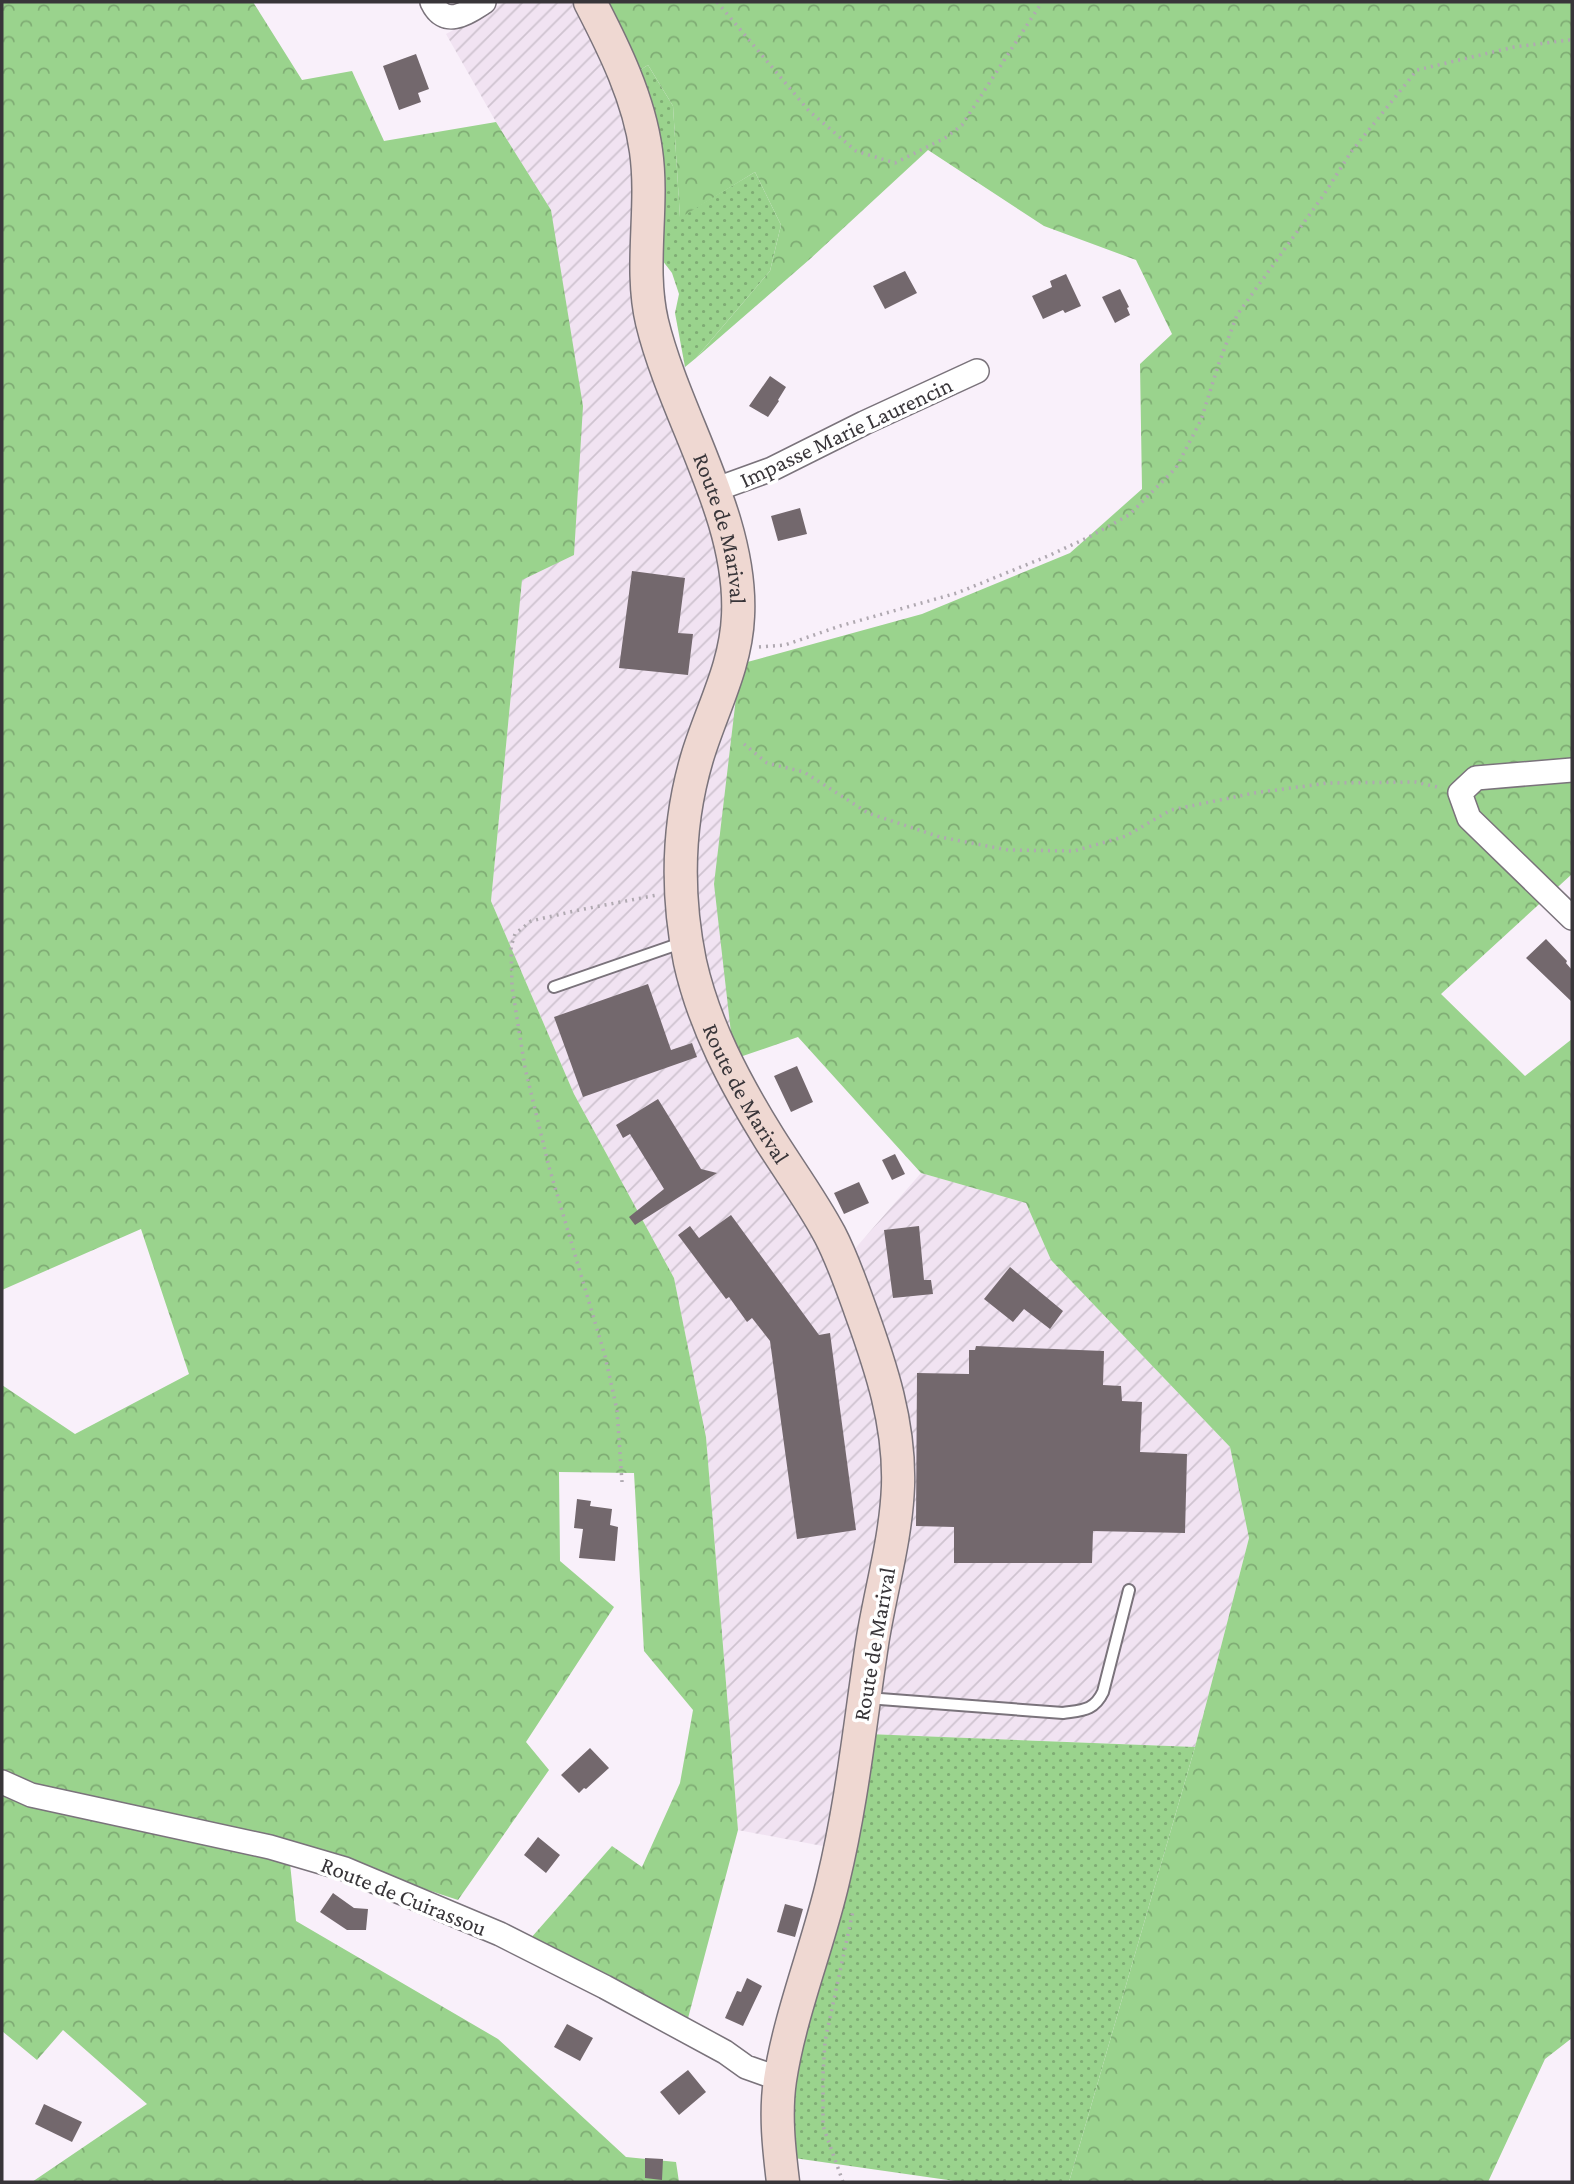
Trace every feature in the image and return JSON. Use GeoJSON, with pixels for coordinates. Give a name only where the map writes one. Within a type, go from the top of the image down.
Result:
{"type":"FeatureCollection","features":[{"type":"Feature","properties":{"kind":"main road","name":"Route de Marival"},"geometry":{"type":"LineString","coordinates":[[590,2],[630,88],[640,119],[647,163],[651,320],[714,491],[735,565],[738,599],[737,641],[698,755],[684,813],[680,892],[687,941],[700,998],[724,1057],[747,1101],[829,1233],[842,1260],[874,1348],[890,1404],[897,1451],[896,1514],[833,1884],[793,2023],[780,2079],[778,2127],[783,2182]]}},
{"type":"Feature","properties":{"kind":"street"},"geometry":{"type":"LineString","coordinates":[[432,2],[435,8],[447,17],[462,16],[484,2]]}},
{"type":"Feature","properties":{"kind":"street","name":"Impasse Marie Laurencin"},"geometry":{"type":"LineString","coordinates":[[714,491],[772,469],[864,422],[977,371]]}},
{"type":"Feature","properties":{"kind":"street"},"geometry":{"type":"LineString","coordinates":[[1572,770],[1476,778],[1460,793],[1469,818],[1572,918]]}},
{"type":"Feature","properties":{"kind":"street","name":"Route de Cuirassou"},"geometry":{"type":"LineString","coordinates":[[2,1782],[31,1795],[270,1847],[345,1869],[500,1934],[605,1987],[725,2052],[746,2067],[780,2079]]}},
{"type":"Feature","properties":{"kind":"lane"},"geometry":{"type":"LineString","coordinates":[[554,987],[687,941]]}},
{"type":"Feature","properties":{"kind":"lane"},"geometry":{"type":"LineString","coordinates":[[864,1697],[1063,1713],[1087,1709],[1098,1703],[1103,1692],[1129,1590]]}},
{"type":"Feature","properties":{"kind":"path"},"geometry":{"type":"LineString","coordinates":[[717,2],[809,111],[856,151],[895,163],[945,138],[962,125],[1042,2]]}},
{"type":"Feature","properties":{"kind":"path"},"geometry":{"type":"LineString","coordinates":[[737,641],[764,648],[785,645],[839,626],[957,593],[1048,556],[1129,515],[1176,467],[1201,420],[1237,315],[1323,196],[1351,152],[1417,70],[1514,47],[1572,41]]}},
{"type":"Feature","properties":{"kind":"path"},"geometry":{"type":"LineString","coordinates":[[744,744],[767,764],[804,772],[868,813],[940,837],[1008,850],[1074,851],[1126,836],[1171,810],[1254,793],[1328,783],[1415,782],[1460,793]]}},
{"type":"Feature","properties":{"kind":"path"},"geometry":{"type":"LineString","coordinates":[[622,1482],[617,1410],[605,1356],[549,1167],[525,1068],[512,987],[511,947],[515,934],[531,921],[579,909],[680,892]]}},
{"type":"Feature","properties":{"kind":"path"},"geometry":{"type":"LineString","coordinates":[[843,2182],[823,2126],[822,2096],[825,2041],[853,1910]]}},
{"type":"Feature","properties":{"kind":"shaded area"},"geometry":{"type":"Polygon","coordinates":[[[505,2],[597,2],[659,256],[673,342],[685,367],[742,559],[734,1059],[846,1259],[921,1173],[1026,1203],[1051,1260],[1230,1447],[1249,1538],[1195,1747],[869,1734],[849,1851],[738,1830],[706,1437],[674,1278],[574,1094],[491,901],[522,580],[551,210],[496,122],[446,34],[505,2]]]}},
{"type":"Feature","properties":{"kind":"green space"},"geometry":{"type":"Polygon","coordinates":[[[2,2],[253,2],[302,80],[352,71],[384,141],[496,122],[551,210],[583,406],[574,555],[522,580],[491,901],[574,1094],[674,1278],[706,1437],[738,1830],[687,2022],[530,1939],[612,1846],[642,1867],[680,1783],[693,1710],[644,1651],[634,1473],[559,1472],[560,1561],[614,1607],[526,1742],[549,1770],[458,1900],[288,1844],[296,1921],[498,2039],[626,2157],[676,2162],[679,2182],[32,2182],[147,2104],[63,2030],[37,2060],[2,2031],[2,1385],[75,1434],[189,1374],[141,1229],[2,1290],[2,2]]]}},
{"type":"Feature","properties":{"kind":"green space"},"geometry":{"type":"Polygon","coordinates":[[[597,2],[1572,2],[1572,874],[1441,994],[1525,1076],[1572,1039],[1572,2038],[1545,2059],[1488,2182],[1069,2182],[1195,1747],[1249,1538],[1230,1447],[1051,1260],[1026,1203],[921,1173],[798,1037],[734,1059],[714,884],[740,664],[922,614],[1070,553],[1142,489],[1140,364],[1172,334],[1136,260],[1044,226],[928,150],[810,259],[696,358],[770,271],[781,225],[755,172],[680,218],[673,106],[648,65],[634,74],[597,2]]]}},
{"type":"Feature","properties":{"kind":"green space"},"geometry":{"type":"Polygon","coordinates":[[[648,65],[673,106],[680,217],[755,172],[781,225],[770,271],[696,358],[685,367],[675,313],[679,294],[672,273],[659,256],[634,74],[648,65]]]}},
{"type":"Feature","properties":{"kind":"green space"},"geometry":{"type":"Polygon","coordinates":[[[868,1734],[1195,1747],[1069,2182],[962,2182],[780,2156],[780,2075],[868,1734]]]}},
{"type":"Feature","properties":{"kind":"building"},"geometry":{"type":"Polygon","coordinates":[[[416,54],[429,89],[418,93],[421,102],[399,110],[383,66],[416,54]]]}},
{"type":"Feature","properties":{"kind":"building"},"geometry":{"type":"Polygon","coordinates":[[[905,271],[917,293],[885,309],[873,286],[905,271]]]}},
{"type":"Feature","properties":{"kind":"building"},"geometry":{"type":"Polygon","coordinates":[[[1066,274],[1081,306],[1043,319],[1032,296],[1052,287],[1050,281],[1066,274]]]}},
{"type":"Feature","properties":{"kind":"building"},"geometry":{"type":"Polygon","coordinates":[[[1120,289],[1130,315],[1115,323],[1102,297],[1120,289]]]}},
{"type":"Feature","properties":{"kind":"building"},"geometry":{"type":"Polygon","coordinates":[[[770,376],[786,387],[768,417],[749,406],[770,376]]]}},
{"type":"Feature","properties":{"kind":"building"},"geometry":{"type":"Polygon","coordinates":[[[800,508],[807,534],[778,541],[771,516],[800,508]]]}},
{"type":"Feature","properties":{"kind":"building"},"geometry":{"type":"Polygon","coordinates":[[[632,571],[685,578],[678,633],[693,634],[688,675],[619,668],[632,571]]]}},
{"type":"Feature","properties":{"kind":"building"},"geometry":{"type":"Polygon","coordinates":[[[1546,939],[1572,970],[1572,1002],[1526,958],[1546,939]]]}},
{"type":"Feature","properties":{"kind":"building"},"geometry":{"type":"Polygon","coordinates":[[[648,984],[671,1050],[692,1043],[697,1057],[583,1097],[554,1017],[648,984]]]}},
{"type":"Feature","properties":{"kind":"building"},"geometry":{"type":"Polygon","coordinates":[[[797,1066],[813,1102],[791,1112],[774,1076],[797,1066]]]}},
{"type":"Feature","properties":{"kind":"building"},"geometry":{"type":"Polygon","coordinates":[[[658,1099],[701,1169],[717,1173],[635,1225],[629,1217],[664,1189],[630,1134],[623,1138],[616,1125],[658,1099]]]}},
{"type":"Feature","properties":{"kind":"building"},"geometry":{"type":"Polygon","coordinates":[[[895,1154],[905,1174],[892,1180],[882,1160],[895,1154]]]}},
{"type":"Feature","properties":{"kind":"building"},"geometry":{"type":"Polygon","coordinates":[[[859,1182],[869,1203],[844,1214],[834,1193],[859,1182]]]}},
{"type":"Feature","properties":{"kind":"building"},"geometry":{"type":"Polygon","coordinates":[[[731,1215],[819,1335],[830,1333],[856,1530],[797,1539],[770,1341],[752,1318],[747,1322],[729,1297],[726,1299],[678,1235],[690,1226],[699,1238],[731,1215]]]}},
{"type":"Feature","properties":{"kind":"building"},"geometry":{"type":"Polygon","coordinates":[[[919,1226],[924,1280],[931,1280],[933,1294],[893,1298],[884,1230],[919,1226]]]}},
{"type":"Feature","properties":{"kind":"building"},"geometry":{"type":"Polygon","coordinates":[[[1010,1267],[1063,1311],[1050,1329],[1024,1309],[1013,1322],[984,1299],[1010,1267]]]}},
{"type":"Feature","properties":{"kind":"building"},"geometry":{"type":"Polygon","coordinates":[[[976,1346],[1104,1351],[1103,1385],[1121,1386],[1122,1401],[1142,1402],[1140,1452],[1187,1454],[1185,1533],[1093,1531],[1092,1563],[954,1563],[954,1527],[916,1526],[917,1373],[969,1374],[969,1350],[975,1350],[976,1346]]]}},
{"type":"Feature","properties":{"kind":"building"},"geometry":{"type":"Polygon","coordinates":[[[577,1499],[591,1501],[590,1506],[612,1509],[610,1525],[618,1527],[615,1561],[579,1558],[583,1529],[574,1528],[577,1499]]]}},
{"type":"Feature","properties":{"kind":"building"},"geometry":{"type":"Polygon","coordinates":[[[590,1748],[609,1768],[579,1793],[561,1775],[590,1748]]]}},
{"type":"Feature","properties":{"kind":"building"},"geometry":{"type":"Polygon","coordinates":[[[538,1837],[560,1855],[546,1873],[524,1855],[538,1837]]]}},
{"type":"Feature","properties":{"kind":"building"},"geometry":{"type":"Polygon","coordinates":[[[333,1893],[354,1908],[368,1909],[366,1930],[347,1930],[320,1912],[333,1893]]]}},
{"type":"Feature","properties":{"kind":"building"},"geometry":{"type":"Polygon","coordinates":[[[785,1904],[803,1909],[795,1937],[777,1932],[785,1904]]]}},
{"type":"Feature","properties":{"kind":"building"},"geometry":{"type":"Polygon","coordinates":[[[747,1978],[762,1986],[743,2026],[725,2018],[737,1991],[741,1992],[747,1978]]]}},
{"type":"Feature","properties":{"kind":"building"},"geometry":{"type":"Polygon","coordinates":[[[567,2024],[593,2038],[580,2061],[554,2047],[567,2024]]]}},
{"type":"Feature","properties":{"kind":"building"},"geometry":{"type":"Polygon","coordinates":[[[688,2070],[706,2092],[679,2115],[660,2092],[688,2070]]]}},
{"type":"Feature","properties":{"kind":"building"},"geometry":{"type":"Polygon","coordinates":[[[44,2104],[82,2122],[72,2142],[35,2124],[44,2104]]]}},
{"type":"Feature","properties":{"kind":"building"},"geometry":{"type":"Polygon","coordinates":[[[645,2158],[663,2159],[662,2180],[645,2178],[645,2158]]]}}]}
